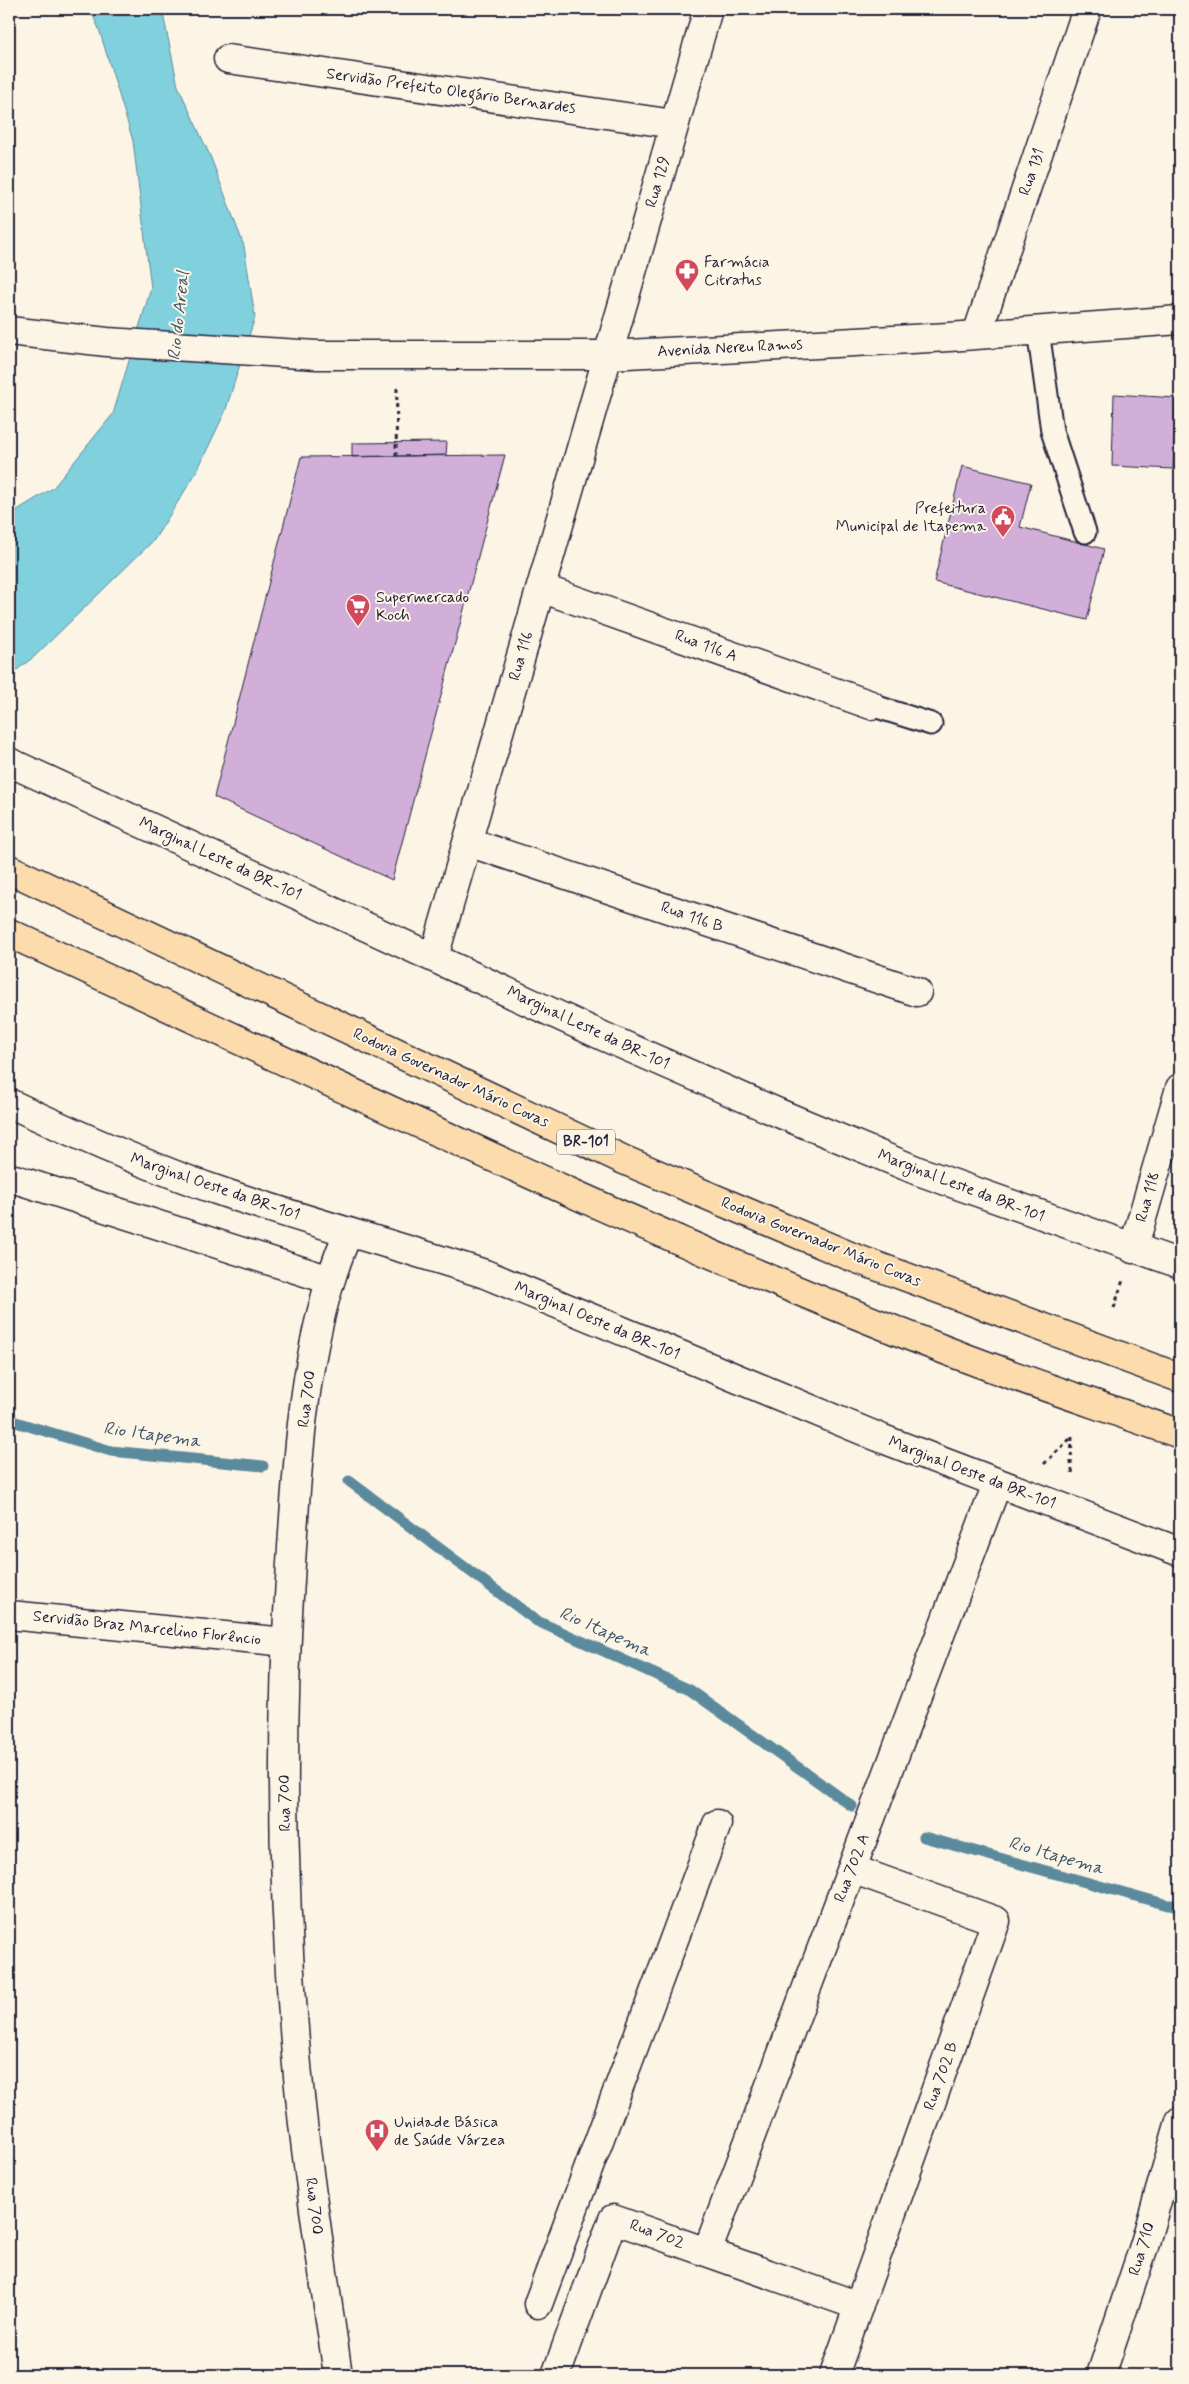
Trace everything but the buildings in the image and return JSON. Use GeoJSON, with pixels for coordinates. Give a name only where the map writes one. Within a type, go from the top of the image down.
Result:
{"type":"FeatureCollection","features":[{"type":"Feature","properties":{"kind":"highway","name":"Rodovia Governador Mário Covas"},"geometry":{"type":"LineString","coordinates":[[9,869],[624,1160],[852,1257],[1180,1378]]}},
{"type":"Feature","properties":{"kind":"highway"},"geometry":{"type":"LineString","coordinates":[[9,932],[586,1201],[748,1270],[947,1351],[1180,1434]]}},
{"type":"Feature","properties":{"kind":"main road","name":"Rua 129"},"geometry":{"type":"LineString","coordinates":[[608,355],[708,9]]}},
{"type":"Feature","properties":{"kind":"main road","name":"Rua 131"},"geometry":{"type":"LineString","coordinates":[[977,334],[1087,9]]}},
{"type":"Feature","properties":{"kind":"main road","name":"Servidão Prefeito Olegário Bernardes"},"geometry":{"type":"LineString","coordinates":[[228,58],[674,124]]}},
{"type":"Feature","properties":{"kind":"main road","name":"Avenida Nereu Ramos"},"geometry":{"type":"LineString","coordinates":[[9,331],[107,342],[280,352],[608,355],[977,334],[1180,320]]}},
{"type":"Feature","properties":{"kind":"main road","name":"Rua 116"},"geometry":{"type":"LineString","coordinates":[[434,957],[608,355]]}},
{"type":"Feature","properties":{"kind":"main road","name":"Rua 116 A"},"geometry":{"type":"LineString","coordinates":[[541,588],[871,705]]}},
{"type":"Feature","properties":{"kind":"main road","name":"Marginal Leste da BR-101"},"geometry":{"type":"LineString","coordinates":[[9,762],[605,1037],[918,1172],[1180,1264]]}},
{"type":"Feature","properties":{"kind":"main road","name":"Rua 116 B"},"geometry":{"type":"LineString","coordinates":[[468,842],[917,992]]}},
{"type":"Feature","properties":{"kind":"main road","name":"Rua 118"},"geometry":{"type":"LineString","coordinates":[[1133,1249],[1180,1088]]}},
{"type":"Feature","properties":{"kind":"main road","name":"Marginal Oeste da BR-101"},"geometry":{"type":"LineString","coordinates":[[9,1103],[132,1159],[228,1194],[348,1233],[428,1255],[485,1274],[883,1439],[997,1484],[1180,1552]]}},
{"type":"Feature","properties":{"kind":"main road"},"geometry":{"type":"LineString","coordinates":[[15,1179],[330,1280]]}},
{"type":"Feature","properties":{"kind":"main road","name":"Rua 700"},"geometry":{"type":"LineString","coordinates":[[338,2375],[316,2222],[295,2046],[285,1840],[286,1642],[297,1484],[309,1380],[330,1280],[348,1233]]}},
{"type":"Feature","properties":{"kind":"main road","name":"Rua 702 A"},"geometry":{"type":"LineString","coordinates":[[707,2252],[997,1484]]}},
{"type":"Feature","properties":{"kind":"main road","name":"Servidão Braz Marcelino Florêncio"},"geometry":{"type":"LineString","coordinates":[[9,1615],[286,1642]]}},
{"type":"Feature","properties":{"kind":"main road"},"geometry":{"type":"LineString","coordinates":[[538,2304],[717,1824]]}},
{"type":"Feature","properties":{"kind":"main road","name":"Rua 702 B"},"geometry":{"type":"LineString","coordinates":[[834,2375],[996,1921],[852,1869]]}},
{"type":"Feature","properties":{"kind":"main road","name":"Rua 710"},"geometry":{"type":"LineString","coordinates":[[1101,2375],[1144,2246],[1180,2121]]}},
{"type":"Feature","properties":{"kind":"main road"},"geometry":{"type":"LineString","coordinates":[[579,2192],[613,2219]]}},
{"type":"Feature","properties":{"kind":"main road","name":"Rua 702"},"geometry":{"type":"LineString","coordinates":[[556,2375],[613,2219],[859,2306]]}},
{"type":"Feature","properties":{"kind":"lane"},"geometry":{"type":"LineString","coordinates":[[1038,330],[1052,431],[1085,532]]}},
{"type":"Feature","properties":{"kind":"lane"},"geometry":{"type":"LineString","coordinates":[[871,705],[931,724]]}},
{"type":"Feature","properties":{"kind":"path"},"geometry":{"type":"LineString","coordinates":[[396,456],[397,354]]}},
{"type":"Feature","properties":{"kind":"water","name":"Rio do Areal"},"geometry":{"type":"Polygon","coordinates":[[[90,9],[162,9],[178,86],[211,158],[244,246],[255,317],[225,412],[196,473],[154,540],[35,656],[9,676],[9,515],[53,488],[113,414],[151,288],[133,141],[99,29],[90,9]]]}},
{"type":"Feature","properties":{"kind":"waterway","name":"Rio Itapema"},"geometry":{"type":"LineString","coordinates":[[9,1420],[111,1451],[263,1466]]}},
{"type":"Feature","properties":{"kind":"waterway","name":"Rio Itapema"},"geometry":{"type":"LineString","coordinates":[[349,1481],[537,1621],[690,1690],[852,1806]]}},
{"type":"Feature","properties":{"kind":"waterway","name":"Rio Itapema"},"geometry":{"type":"LineString","coordinates":[[924,1837],[1168,1905],[1180,1905]]}},
{"type":"Feature","properties":{"kind":"place","name":"Farmácia Citratus"},"geometry":{"type":"Point","coordinates":[687,292]}},
{"type":"Feature","properties":{"kind":"place","name":"Prefeitura Municipal de Itapema"},"geometry":{"type":"Point","coordinates":[1003,538]}},
{"type":"Feature","properties":{"kind":"place","name":"Supermercado Koch"},"geometry":{"type":"Point","coordinates":[358,627]}},
{"type":"Feature","properties":{"kind":"place","name":"Unidade Básica de Saúde Várzea"},"geometry":{"type":"Point","coordinates":[377,2152]}}]}
